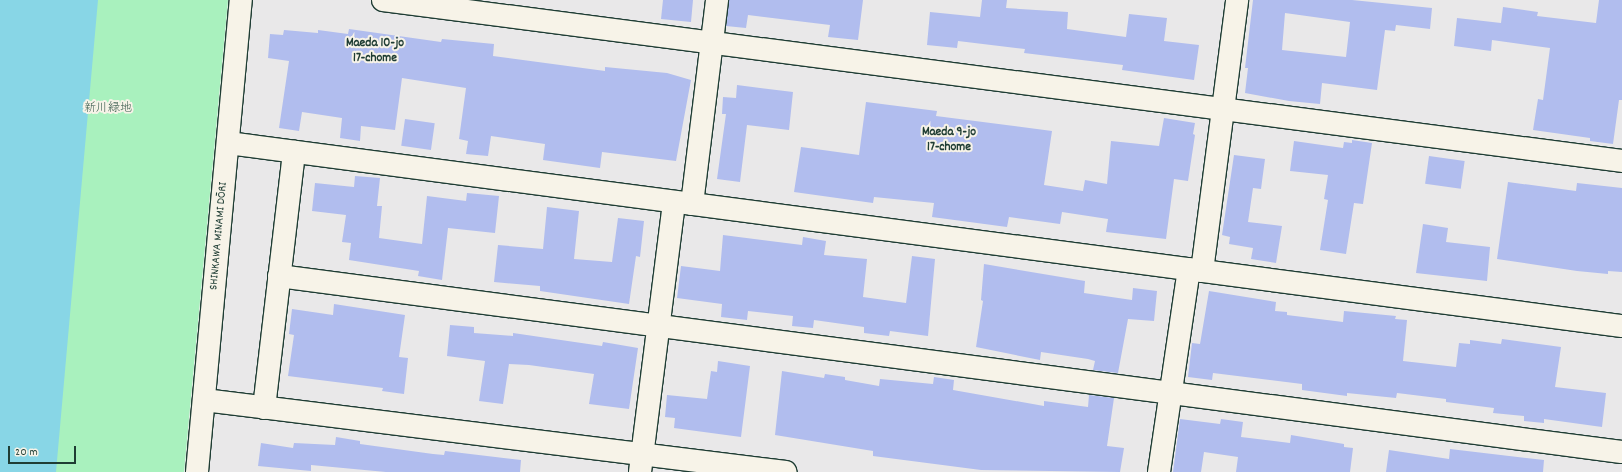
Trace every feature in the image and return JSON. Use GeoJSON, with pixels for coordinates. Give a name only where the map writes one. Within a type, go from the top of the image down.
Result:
{"type":"FeatureCollection","features":[{"type":"Feature","properties":{"kind":"street","name":"SHINKAWA MINAMI DŌRI"},"geometry":{"type":"LineString","coordinates":[[197,472],[241,0]]}},
{"type":"Feature","properties":{"kind":"street"},"geometry":{"type":"LineString","coordinates":[[383,0],[1622,161]]}},
{"type":"Feature","properties":{"kind":"street"},"geometry":{"type":"LineString","coordinates":[[640,463],[658,326],[683,203],[717,0]]}},
{"type":"Feature","properties":{"kind":"street"},"geometry":{"type":"LineString","coordinates":[[1159,472],[1171,393],[1224,109],[1237,0]]}},
{"type":"Feature","properties":{"kind":"street"},"geometry":{"type":"LineString","coordinates":[[228,144],[1622,326]]}},
{"type":"Feature","properties":{"kind":"street"},"geometry":{"type":"LineString","coordinates":[[264,408],[294,152]]}},
{"type":"Feature","properties":{"kind":"street"},"geometry":{"type":"LineString","coordinates":[[279,276],[1622,452]]}},
{"type":"Feature","properties":{"kind":"street"},"geometry":{"type":"LineString","coordinates":[[204,400],[640,463],[786,472]]}},
{"type":"Feature","properties":{"kind":"green space","name":"新川緑地"},"geometry":{"type":"Polygon","coordinates":[[[0,0],[228,0],[184,472],[0,472],[0,0]]]}},
{"type":"Feature","properties":{"kind":"water"},"geometry":{"type":"Polygon","coordinates":[[[0,0],[98,0],[56,472],[0,472],[0,0]]]}},
{"type":"Feature","properties":{"kind":"building"},"geometry":{"type":"Polygon","coordinates":[[[663,0],[693,0],[691,22],[661,19],[663,0]]]}},
{"type":"Feature","properties":{"kind":"building"},"geometry":{"type":"Polygon","coordinates":[[[729,0],[863,0],[858,40],[828,37],[830,25],[748,15],[746,28],[726,26],[729,0]]]}},
{"type":"Feature","properties":{"kind":"building"},"geometry":{"type":"Polygon","coordinates":[[[982,0],[1007,0],[1006,8],[1068,12],[1067,29],[1126,37],[1129,14],[1167,18],[1164,41],[1199,45],[1194,80],[1122,70],[1123,65],[1024,53],[1025,49],[958,41],[957,48],[927,45],[930,12],[980,17],[982,0]]]}},
{"type":"Feature","properties":{"kind":"building"},"geometry":{"type":"Polygon","coordinates":[[[1253,0],[1352,0],[1432,8],[1430,29],[1396,25],[1395,31],[1385,30],[1377,90],[1322,83],[1320,104],[1289,101],[1245,93],[1248,68],[1245,68],[1253,0]],[[1285,13],[1282,50],[1346,57],[1350,22],[1285,13]]]}},
{"type":"Feature","properties":{"kind":"building"},"geometry":{"type":"Polygon","coordinates":[[[1599,0],[1622,0],[1622,100],[1619,100],[1613,144],[1590,141],[1590,138],[1533,130],[1538,99],[1543,100],[1550,48],[1492,40],[1491,51],[1454,46],[1457,18],[1501,23],[1503,7],[1538,12],[1537,16],[1596,23],[1599,0]]]}},
{"type":"Feature","properties":{"kind":"building"},"geometry":{"type":"Polygon","coordinates":[[[349,29],[441,42],[442,39],[494,44],[493,56],[605,71],[605,67],[667,73],[691,80],[676,161],[602,152],[600,168],[543,160],[545,144],[491,136],[488,156],[466,154],[468,141],[459,139],[466,88],[402,78],[395,130],[361,126],[360,141],[340,138],[342,118],[302,112],[299,131],[279,128],[289,61],[268,58],[270,34],[283,35],[284,30],[318,33],[318,30],[348,34],[349,29]]]}},
{"type":"Feature","properties":{"kind":"building"},"geometry":{"type":"Polygon","coordinates":[[[737,85],[793,92],[789,130],[747,125],[740,182],[717,179],[726,114],[722,114],[723,97],[736,98],[737,85]]]}},
{"type":"Feature","properties":{"kind":"building"},"geometry":{"type":"Polygon","coordinates":[[[866,102],[937,111],[936,116],[1052,131],[1044,185],[1083,191],[1085,180],[1107,184],[1111,141],[1159,146],[1164,118],[1195,123],[1193,134],[1195,135],[1188,181],[1174,179],[1166,239],[1106,232],[1108,219],[1062,212],[1060,224],[1009,217],[1007,227],[932,217],[934,203],[874,197],[873,203],[794,192],[801,147],[859,155],[866,102]]]}},
{"type":"Feature","properties":{"kind":"building"},"geometry":{"type":"Polygon","coordinates":[[[405,119],[435,123],[431,150],[401,146],[405,119]]]}},
{"type":"Feature","properties":{"kind":"building"},"geometry":{"type":"Polygon","coordinates":[[[1352,140],[1372,143],[1363,204],[1354,203],[1346,254],[1320,250],[1328,200],[1324,199],[1328,175],[1290,171],[1294,141],[1343,148],[1344,142],[1352,143],[1352,140]]]}},
{"type":"Feature","properties":{"kind":"building"},"geometry":{"type":"Polygon","coordinates":[[[1234,155],[1265,159],[1261,189],[1253,188],[1248,222],[1282,226],[1276,263],[1251,259],[1253,248],[1229,244],[1230,237],[1222,235],[1234,155]]]}},
{"type":"Feature","properties":{"kind":"building"},"geometry":{"type":"Polygon","coordinates":[[[1429,156],[1465,161],[1461,189],[1425,184],[1429,156]]]}},
{"type":"Feature","properties":{"kind":"building"},"geometry":{"type":"Polygon","coordinates":[[[355,176],[380,178],[377,206],[382,206],[379,238],[422,244],[427,196],[466,201],[467,193],[499,196],[495,233],[448,228],[442,280],[418,276],[419,271],[349,260],[351,243],[342,242],[346,215],[312,211],[315,183],[354,187],[355,176]]]}},
{"type":"Feature","properties":{"kind":"building"},"geometry":{"type":"Polygon","coordinates":[[[1508,182],[1576,191],[1577,183],[1622,188],[1622,272],[1608,271],[1608,274],[1577,271],[1497,259],[1508,182]]]}},
{"type":"Feature","properties":{"kind":"building"},"geometry":{"type":"Polygon","coordinates":[[[547,207],[579,211],[574,259],[612,262],[618,218],[644,221],[640,257],[636,256],[629,304],[540,291],[540,286],[494,282],[498,245],[543,249],[547,207]]]}},
{"type":"Feature","properties":{"kind":"building"},"geometry":{"type":"Polygon","coordinates":[[[1423,224],[1448,228],[1446,242],[1490,247],[1487,281],[1416,273],[1423,224]]]}},
{"type":"Feature","properties":{"kind":"building"},"geometry":{"type":"Polygon","coordinates":[[[723,235],[802,245],[803,237],[826,241],[824,255],[867,259],[863,297],[906,303],[912,256],[935,259],[928,336],[890,331],[889,336],[864,333],[864,327],[814,320],[813,328],[792,326],[793,316],[748,311],[747,320],[721,317],[722,304],[677,298],[681,266],[720,271],[723,235]]]}},
{"type":"Feature","properties":{"kind":"building"},"geometry":{"type":"Polygon","coordinates":[[[984,264],[1085,281],[1084,293],[1132,300],[1133,288],[1157,291],[1154,321],[1128,319],[1118,373],[1093,370],[1095,361],[1088,359],[1041,352],[1040,360],[976,347],[983,301],[981,300],[984,264]]]}},
{"type":"Feature","properties":{"kind":"building"},"geometry":{"type":"Polygon","coordinates":[[[1209,291],[1276,302],[1275,311],[1287,312],[1287,315],[1343,322],[1344,311],[1396,316],[1395,319],[1407,320],[1403,361],[1456,367],[1459,343],[1470,344],[1470,340],[1501,344],[1502,339],[1561,347],[1555,387],[1606,393],[1602,427],[1544,419],[1544,423],[1524,421],[1524,416],[1493,413],[1494,408],[1446,402],[1446,399],[1397,393],[1396,398],[1347,393],[1347,396],[1302,390],[1302,384],[1213,373],[1212,380],[1188,377],[1192,343],[1200,344],[1209,291]]]}},
{"type":"Feature","properties":{"kind":"building"},"geometry":{"type":"Polygon","coordinates":[[[334,304],[405,315],[399,357],[408,358],[404,394],[382,391],[383,388],[288,376],[294,335],[289,334],[292,309],[333,315],[334,304]]]}},
{"type":"Feature","properties":{"kind":"building"},"geometry":{"type":"Polygon","coordinates":[[[450,325],[474,327],[474,333],[513,336],[513,333],[602,346],[603,342],[638,348],[629,409],[589,404],[594,374],[529,365],[509,364],[503,404],[479,401],[485,361],[447,356],[450,325]]]}},
{"type":"Feature","properties":{"kind":"building"},"geometry":{"type":"Polygon","coordinates":[[[718,361],[750,366],[741,437],[674,428],[675,418],[665,417],[667,395],[707,399],[711,371],[717,372],[718,361]]]}},
{"type":"Feature","properties":{"kind":"building"},"geometry":{"type":"Polygon","coordinates":[[[782,371],[824,378],[825,374],[845,377],[845,380],[879,386],[880,379],[933,384],[934,377],[954,380],[953,390],[1044,406],[1044,401],[1088,407],[1089,395],[1114,398],[1107,446],[1124,448],[1120,472],[981,470],[873,456],[873,451],[775,435],[782,371]]]}},
{"type":"Feature","properties":{"kind":"building"},"geometry":{"type":"Polygon","coordinates":[[[1180,419],[1220,424],[1221,419],[1243,422],[1241,437],[1290,443],[1291,435],[1344,444],[1344,447],[1353,448],[1350,472],[1236,472],[1238,457],[1204,452],[1201,472],[1173,472],[1180,419]]]}},
{"type":"Feature","properties":{"kind":"building"},"geometry":{"type":"Polygon","coordinates":[[[336,437],[360,441],[360,444],[433,454],[444,455],[445,451],[521,460],[520,472],[386,472],[311,465],[311,471],[258,466],[261,443],[293,448],[294,443],[335,445],[336,437]]]}},
{"type":"Feature","properties":{"kind":"building"},"geometry":{"type":"Polygon","coordinates":[[[1450,449],[1544,460],[1543,472],[1386,472],[1389,450],[1449,459],[1450,449]]]}},
{"type":"Feature","properties":{"kind":"district","name":"Maeda 10-jo 17-chome"},"geometry":{"type":"Point","coordinates":[375,52]}},
{"type":"Feature","properties":{"kind":"district","name":"Maeda 9-jo 17-chome"},"geometry":{"type":"Point","coordinates":[949,142]}}]}
